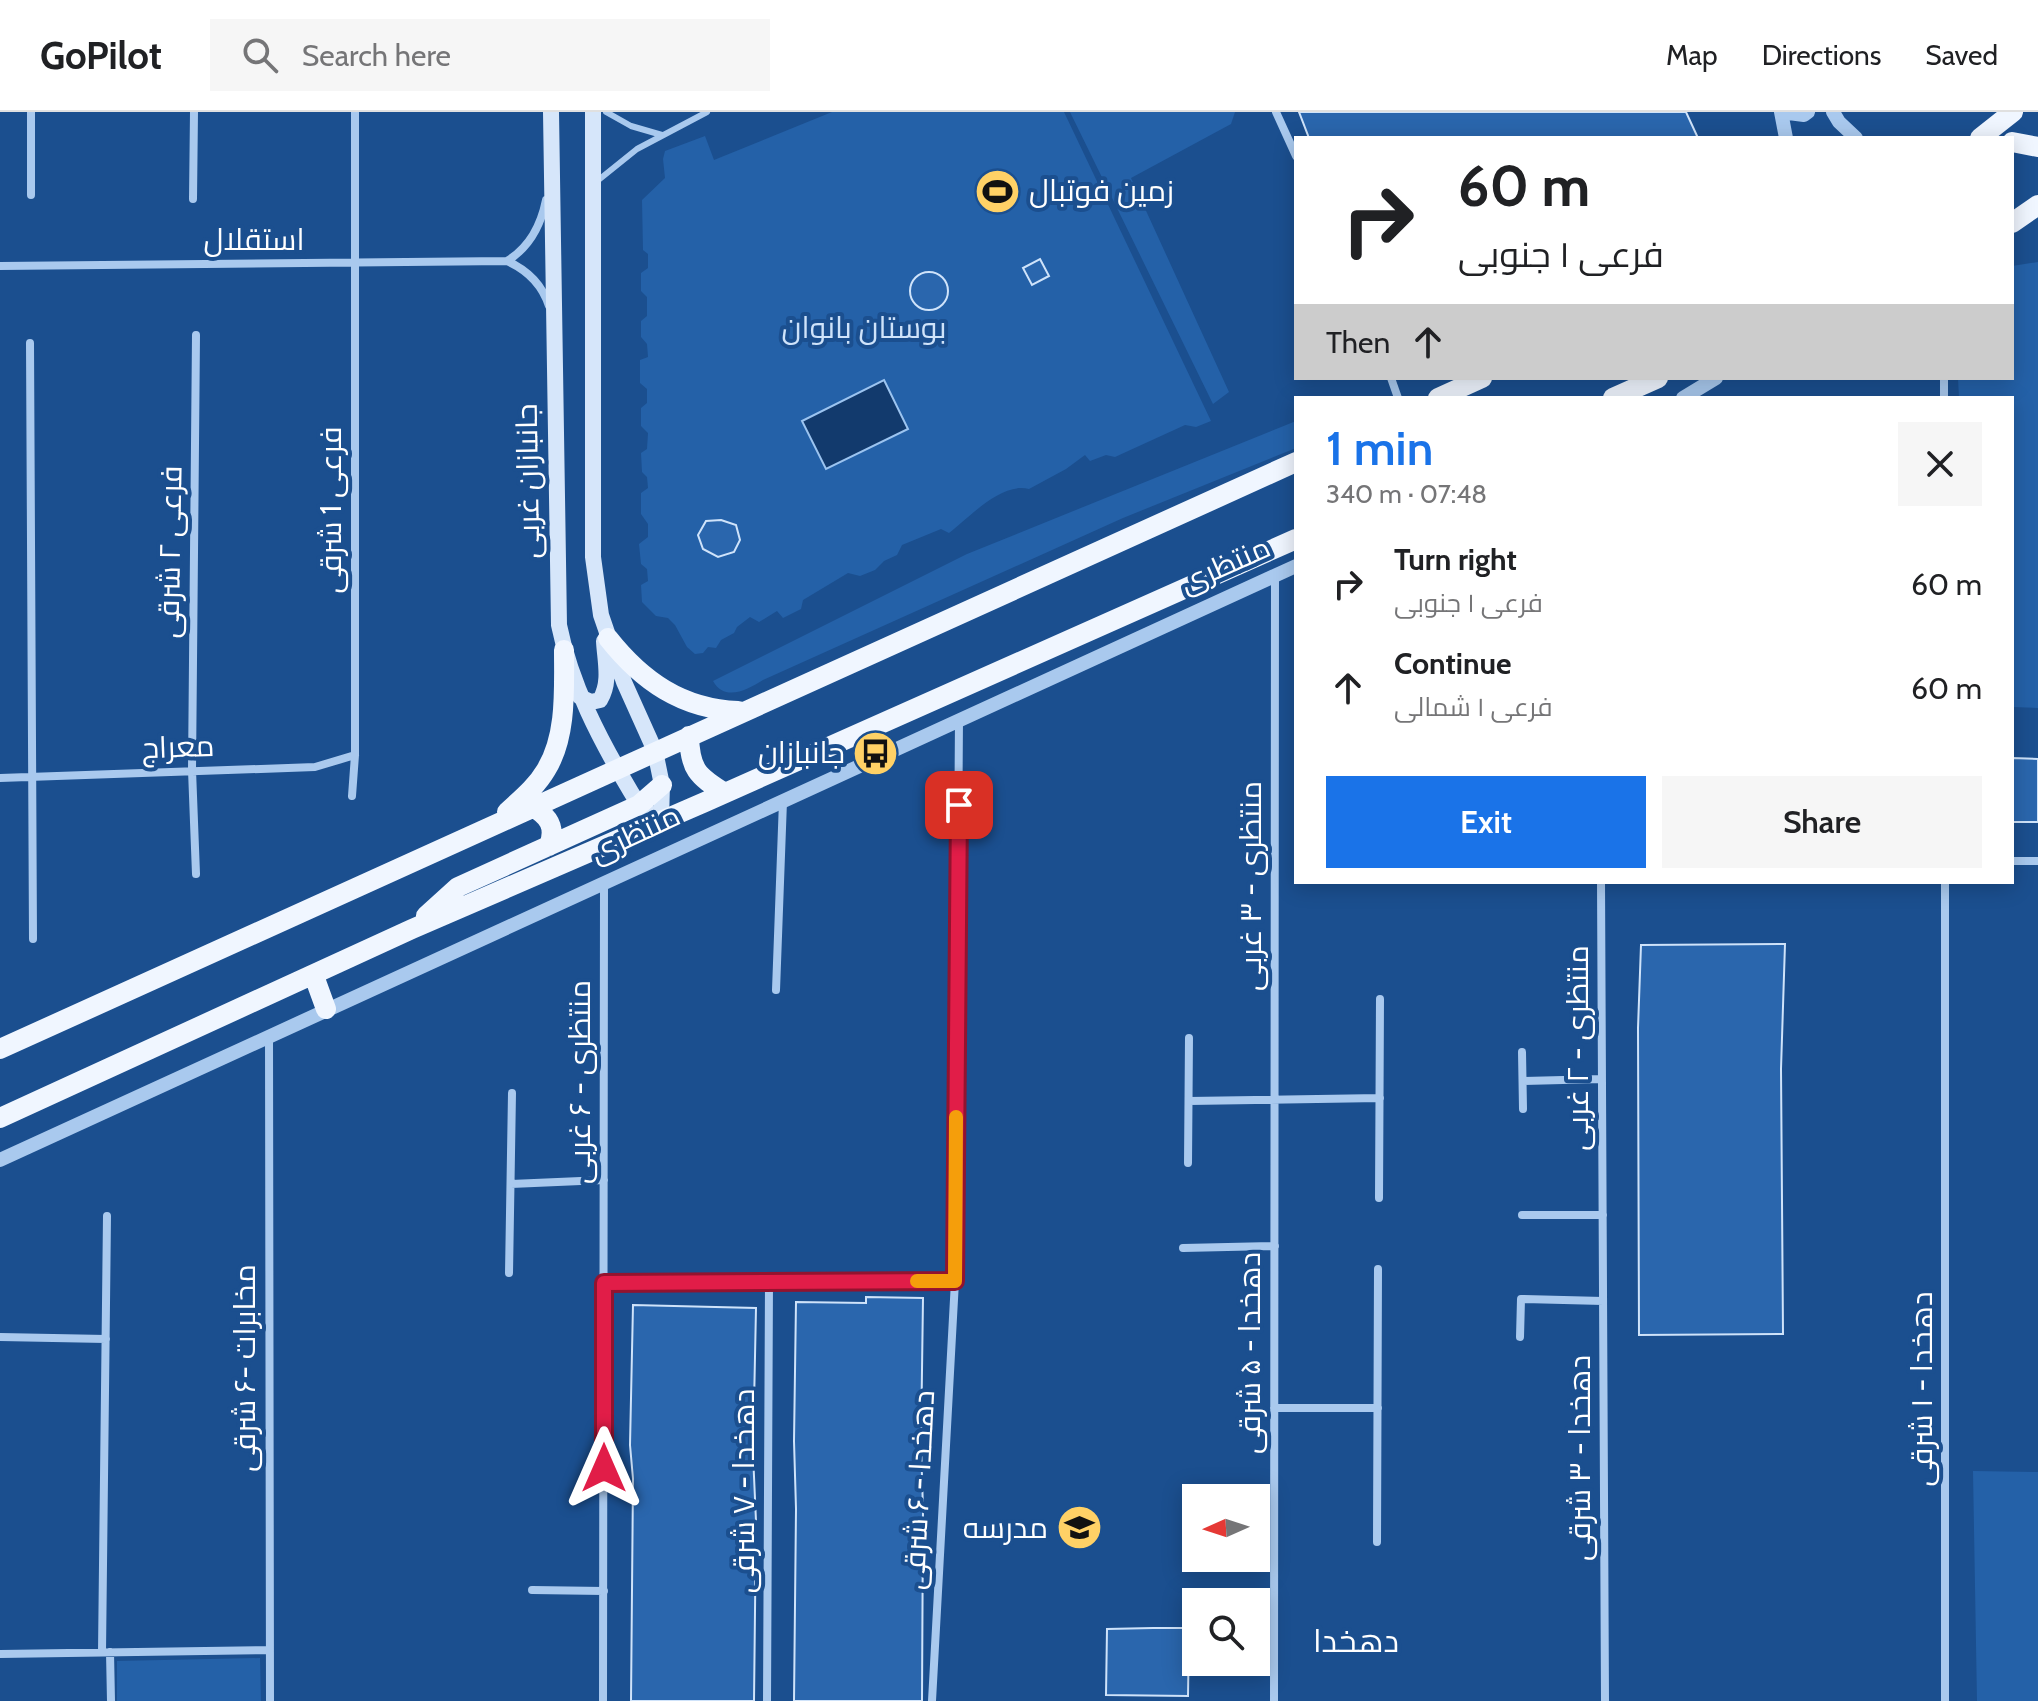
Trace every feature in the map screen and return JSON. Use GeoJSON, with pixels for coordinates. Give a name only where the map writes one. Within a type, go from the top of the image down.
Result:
{"type":"FeatureCollection","features":[{"type":"Feature","properties":{"kind":"main road","name":"جانبازان غربی"},"geometry":{"type":"LineString","coordinates":[[551,112],[559,625],[580,697],[639,805],[660,820]]}},
{"type":"Feature","properties":{"kind":"main road"},"geometry":{"type":"LineString","coordinates":[[580,697],[591,702],[600,700],[607,681],[593,557],[593,112]]}},
{"type":"Feature","properties":{"kind":"main road"},"geometry":{"type":"LineString","coordinates":[[1983,136],[2013,112]]}},
{"type":"Feature","properties":{"kind":"main road"},"geometry":{"type":"LineString","coordinates":[[2014,142],[2038,147]]}},
{"type":"Feature","properties":{"kind":"main road"},"geometry":{"type":"LineString","coordinates":[[2014,223],[2038,205]]}},
{"type":"Feature","properties":{"kind":"main road"},"geometry":{"type":"LineString","coordinates":[[2014,224],[2038,222]]}},
{"type":"Feature","properties":{"kind":"main road"},"geometry":{"type":"LineString","coordinates":[[1442,396],[1478,380]]}},
{"type":"Feature","properties":{"kind":"main road"},"geometry":{"type":"LineString","coordinates":[[1618,396],[1654,380]]}},
{"type":"Feature","properties":{"kind":"main road"},"geometry":{"type":"LineString","coordinates":[[0,1049],[1294,463]]}},
{"type":"Feature","properties":{"kind":"main road","name":"منتظری"},"geometry":{"type":"LineString","coordinates":[[0,1118],[412,929],[1294,540]]}},
{"type":"Feature","properties":{"kind":"main road"},"geometry":{"type":"LineString","coordinates":[[601,615],[624,682],[655,751],[662,785],[660,820]]}},
{"type":"Feature","properties":{"kind":"main road"},"geometry":{"type":"LineString","coordinates":[[608,638],[630,666],[672,695],[712,710],[746,712]]}},
{"type":"Feature","properties":{"kind":"main road"},"geometry":{"type":"LineString","coordinates":[[492,825],[533,789],[548,768],[558,740],[562,712],[564,650]]}},
{"type":"Feature","properties":{"kind":"main road"},"geometry":{"type":"LineString","coordinates":[[689,736],[690,756],[700,778],[725,793]]}},
{"type":"Feature","properties":{"kind":"main road"},"geometry":{"type":"LineString","coordinates":[[412,929],[458,887],[639,805],[662,785]]}},
{"type":"Feature","properties":{"kind":"main road"},"geometry":{"type":"LineString","coordinates":[[532,807],[545,814],[551,825],[553,833],[549,846]]}},
{"type":"Feature","properties":{"kind":"main road"},"geometry":{"type":"LineString","coordinates":[[314,976],[326,1009]]}},
{"type":"Feature","properties":{"kind":"street"},"geometry":{"type":"LineString","coordinates":[[31,112],[31,195]]}},
{"type":"Feature","properties":{"kind":"street"},"geometry":{"type":"LineString","coordinates":[[193,199],[194,112]]}},
{"type":"Feature","properties":{"kind":"street","name":"فرعی 1 شرقی"},"geometry":{"type":"LineString","coordinates":[[352,796],[355,755],[355,112]]}},
{"type":"Feature","properties":{"kind":"street"},"geometry":{"type":"LineString","coordinates":[[1276,112],[1294,152]]}},
{"type":"Feature","properties":{"kind":"street"},"geometry":{"type":"LineString","coordinates":[[1786,136],[1781,112],[1804,115],[1808,112]]}},
{"type":"Feature","properties":{"kind":"street"},"geometry":{"type":"LineString","coordinates":[[1833,112],[1854,136]]}},
{"type":"Feature","properties":{"kind":"street"},"geometry":{"type":"LineString","coordinates":[[507,261],[519,254],[538,228],[551,178]]}},
{"type":"Feature","properties":{"kind":"street"},"geometry":{"type":"LineString","coordinates":[[507,261],[520,267],[536,282],[545,295],[552,318]]}},
{"type":"Feature","properties":{"kind":"street","name":"استقلال"},"geometry":{"type":"LineString","coordinates":[[0,266],[507,261]]}},
{"type":"Feature","properties":{"kind":"street","name":"فرعی ۲ شرقی"},"geometry":{"type":"LineString","coordinates":[[196,335],[192,770],[196,874]]}},
{"type":"Feature","properties":{"kind":"street"},"geometry":{"type":"LineString","coordinates":[[30,343],[33,939]]}},
{"type":"Feature","properties":{"kind":"street"},"geometry":{"type":"LineString","coordinates":[[1686,396],[1713,380]]}},
{"type":"Feature","properties":{"kind":"street","name":"منتظری"},"geometry":{"type":"LineString","coordinates":[[0,1160],[1294,567]]}},
{"type":"Feature","properties":{"kind":"street","name":"منتظری - ۳ غربی"},"geometry":{"type":"LineString","coordinates":[[1275,575],[1275,1196]]}},
{"type":"Feature","properties":{"kind":"street","name":"دهخدا - ۶ شرقی"},"geometry":{"type":"LineString","coordinates":[[932,1701],[955,1281],[959,719]]}},
{"type":"Feature","properties":{"kind":"street","name":"معراج"},"geometry":{"type":"LineString","coordinates":[[0,778],[315,767],[355,755]]}},
{"type":"Feature","properties":{"kind":"street"},"geometry":{"type":"LineString","coordinates":[[776,990],[783,800]]}},
{"type":"Feature","properties":{"kind":"street"},"geometry":{"type":"LineString","coordinates":[[2014,861],[2038,861]]}},
{"type":"Feature","properties":{"kind":"street","name":"منتظری - ۶ غربی"},"geometry":{"type":"LineString","coordinates":[[603,1701],[604,881]]}},
{"type":"Feature","properties":{"kind":"street","name":"منتظری - ۲ غربی"},"geometry":{"type":"LineString","coordinates":[[1601,884],[1603,1215]]}},
{"type":"Feature","properties":{"kind":"street","name":"دهخدا - ۱ شرقی"},"geometry":{"type":"LineString","coordinates":[[1945,884],[1945,1701]]}},
{"type":"Feature","properties":{"kind":"street"},"geometry":{"type":"LineString","coordinates":[[1379,1198],[1380,999]]}},
{"type":"Feature","properties":{"kind":"street","name":"مخابرات -۶ شرقی"},"geometry":{"type":"LineString","coordinates":[[269,1035],[270,1701]]}},
{"type":"Feature","properties":{"kind":"street"},"geometry":{"type":"LineString","coordinates":[[1188,1163],[1189,1038]]}},
{"type":"Feature","properties":{"kind":"street"},"geometry":{"type":"LineString","coordinates":[[1522,1052],[1523,1109]]}},
{"type":"Feature","properties":{"kind":"street"},"geometry":{"type":"LineString","coordinates":[[1523,1081],[1602,1079]]}},
{"type":"Feature","properties":{"kind":"street"},"geometry":{"type":"LineString","coordinates":[[509,1273],[512,1093]]}},
{"type":"Feature","properties":{"kind":"street"},"geometry":{"type":"LineString","coordinates":[[1189,1101],[1380,1098]]}},
{"type":"Feature","properties":{"kind":"street"},"geometry":{"type":"LineString","coordinates":[[511,1184],[604,1180]]}},
{"type":"Feature","properties":{"kind":"street","name":"دهخدا - ۵ شرقی"},"geometry":{"type":"LineString","coordinates":[[1274,1701],[1275,1196]]}},
{"type":"Feature","properties":{"kind":"street"},"geometry":{"type":"LineString","coordinates":[[1522,1215],[1603,1215]]}},
{"type":"Feature","properties":{"kind":"street","name":"دهخدا - ۳ شرقی"},"geometry":{"type":"LineString","coordinates":[[1603,1215],[1605,1701]]}},
{"type":"Feature","properties":{"kind":"street"},"geometry":{"type":"LineString","coordinates":[[107,1216],[106,1652],[111,1701]]}},
{"type":"Feature","properties":{"kind":"street"},"geometry":{"type":"LineString","coordinates":[[1183,1248],[1275,1246]]}},
{"type":"Feature","properties":{"kind":"street"},"geometry":{"type":"LineString","coordinates":[[1377,1542],[1378,1269]]}},
{"type":"Feature","properties":{"kind":"street"},"geometry":{"type":"LineString","coordinates":[[604,1283],[955,1281]]}},
{"type":"Feature","properties":{"kind":"street","name":"دهخدا - ۷ شرقی"},"geometry":{"type":"LineString","coordinates":[[767,1701],[769,1282]]}},
{"type":"Feature","properties":{"kind":"street"},"geometry":{"type":"LineString","coordinates":[[1520,1337],[1521,1299],[1603,1301]]}},
{"type":"Feature","properties":{"kind":"street"},"geometry":{"type":"LineString","coordinates":[[0,1337],[106,1339]]}},
{"type":"Feature","properties":{"kind":"street"},"geometry":{"type":"LineString","coordinates":[[1274,1408],[1378,1408]]}},
{"type":"Feature","properties":{"kind":"street"},"geometry":{"type":"LineString","coordinates":[[532,1590],[604,1591]]}},
{"type":"Feature","properties":{"kind":"street"},"geometry":{"type":"LineString","coordinates":[[0,1654],[269,1650]]}},
{"type":"Feature","properties":{"kind":"lane"},"geometry":{"type":"LineString","coordinates":[[606,112],[631,126],[662,135]]}},
{"type":"Feature","properties":{"kind":"lane"},"geometry":{"type":"LineString","coordinates":[[593,184],[637,149],[707,112]]}},
{"type":"Feature","properties":{"kind":"green space","name":"بوستان بانوان"},"geometry":{"type":"Polygon","coordinates":[[[832,112],[1064,112],[1211,421],[1196,427],[1185,425],[1115,457],[1106,455],[1090,461],[1085,455],[1029,489],[1018,488],[997,496],[949,533],[941,529],[902,545],[897,555],[875,570],[860,576],[848,573],[803,600],[801,609],[783,618],[777,611],[759,622],[750,617],[734,633],[721,640],[716,648],[708,647],[703,653],[695,654],[668,618],[656,616],[642,602],[641,585],[648,581],[647,569],[641,564],[639,544],[648,537],[648,524],[641,514],[641,493],[648,488],[647,477],[642,472],[641,453],[647,449],[648,433],[641,426],[641,408],[647,403],[647,389],[640,383],[640,360],[648,357],[647,344],[641,337],[641,321],[647,316],[647,297],[641,291],[641,273],[648,268],[648,254],[643,250],[642,200],[665,178],[665,151],[705,136],[714,160],[832,112]]]}},
{"type":"Feature","properties":{"kind":"green space"},"geometry":{"type":"Polygon","coordinates":[[[1070,112],[1235,112],[1231,124],[1131,178],[1229,392],[1213,404],[1070,112]]]}},
{"type":"Feature","properties":{"kind":"green space"},"geometry":{"type":"Polygon","coordinates":[[[2038,262],[2038,708],[2014,707],[2014,396],[1959,396],[1958,380],[2014,380],[2014,266],[2038,262]]]}},
{"type":"Feature","properties":{"kind":"green space"},"geometry":{"type":"Polygon","coordinates":[[[1294,422],[1294,449],[1123,518],[743,690],[730,693],[713,681],[967,554],[1294,422]]]}},
{"type":"Feature","properties":{"kind":"green space"},"geometry":{"type":"Polygon","coordinates":[[[1973,1471],[2038,1472],[2038,1701],[1977,1701],[1973,1471]]]}},
{"type":"Feature","properties":{"kind":"green space"},"geometry":{"type":"Polygon","coordinates":[[[260,1658],[261,1701],[117,1701],[117,1661],[260,1658]]]}},
{"type":"Feature","properties":{"kind":"shaded area"},"geometry":{"type":"Polygon","coordinates":[[[884,380],[908,429],[826,469],[802,421],[884,380]]]}},
{"type":"Feature","properties":{"kind":"building"},"geometry":{"type":"Polygon","coordinates":[[[1299,112],[1686,112],[1697,136],[1308,136],[1299,112]]]}},
{"type":"Feature","properties":{"kind":"building"},"geometry":{"type":"Polygon","coordinates":[[[1040,259],[1049,276],[1032,285],[1023,268],[1040,259]]]}},
{"type":"Feature","properties":{"kind":"building"},"geometry":{"type":"Polygon","coordinates":[[[929,272],[942,278],[948,291],[942,304],[929,310],[916,304],[910,291],[916,278],[929,272]]]}},
{"type":"Feature","properties":{"kind":"building"},"geometry":{"type":"Polygon","coordinates":[[[721,520],[736,525],[740,540],[734,552],[718,557],[703,549],[698,535],[706,521],[721,520]]]}},
{"type":"Feature","properties":{"kind":"building"},"geometry":{"type":"Polygon","coordinates":[[[2014,758],[2038,759],[2038,822],[2014,822],[2014,758]]]}},
{"type":"Feature","properties":{"kind":"building"},"geometry":{"type":"Polygon","coordinates":[[[1785,944],[1781,1069],[1783,1334],[1639,1335],[1638,1028],[1641,945],[1785,944]]]}},
{"type":"Feature","properties":{"kind":"building"},"geometry":{"type":"Polygon","coordinates":[[[866,1297],[923,1298],[922,1701],[794,1701],[796,1302],[866,1303],[866,1297]]]}},
{"type":"Feature","properties":{"kind":"building"},"geometry":{"type":"Polygon","coordinates":[[[633,1305],[756,1308],[754,1701],[631,1701],[633,1305]]]}},
{"type":"Feature","properties":{"kind":"building"},"geometry":{"type":"Polygon","coordinates":[[[1182,1628],[1182,1676],[1188,1676],[1188,1696],[1106,1695],[1107,1629],[1182,1628]]]}},
{"type":"Feature","properties":{"kind":"slow traffic"},"geometry":{"type":"LineString","coordinates":[[917,1281],[955,1281],[956,1117]]}},
{"type":"Feature","properties":{"kind":"place","name":"زمین فوتبال"},"geometry":{"type":"Point","coordinates":[998,191]}},
{"type":"Feature","properties":{"kind":"place","name":"جانبازان"},"geometry":{"type":"Point","coordinates":[876,753]}},
{"type":"Feature","properties":{"kind":"place","name":"مدرسه"},"geometry":{"type":"Point","coordinates":[1079,1528]}},
{"type":"Feature","properties":{"kind":"district","name":"دهخدا"},"geometry":{"type":"Point","coordinates":[1356,1641]}},
{"type":"Feature","properties":{"kind":"route"},"geometry":{"type":"LineString","coordinates":[[604,1468],[604,1283],[955,1281],[959,805]]}}]}
